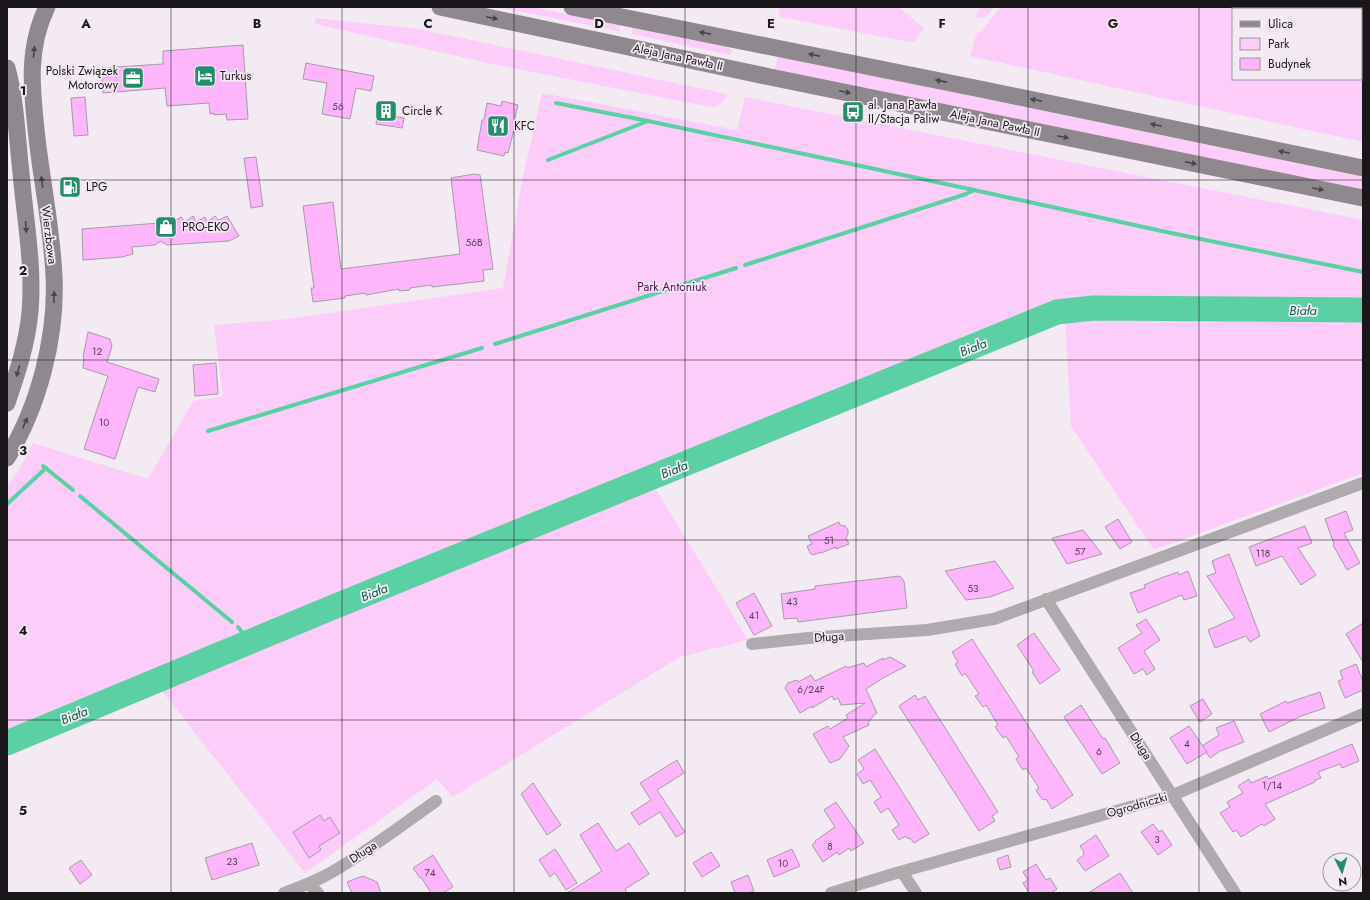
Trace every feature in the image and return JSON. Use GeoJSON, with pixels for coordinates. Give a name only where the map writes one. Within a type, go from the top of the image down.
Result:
{"type":"FeatureCollection","features":[{"type":"Feature","properties":{"kind":"main road","name":"Wierzbowa"},"geometry":{"type":"LineString","coordinates":[[7,458],[17,441],[30,412],[44,370],[53,314],[54,276],[32,81],[34,47],[38,30],[47,7]]}},
{"type":"Feature","properties":{"kind":"main road","name":"Aleja Jana Pawła II"},"geometry":{"type":"LineString","coordinates":[[440,7],[1363,198]]}},
{"type":"Feature","properties":{"kind":"main road"},"geometry":{"type":"LineString","coordinates":[[572,7],[1363,168]]}},
{"type":"Feature","properties":{"kind":"main road"},"geometry":{"type":"LineString","coordinates":[[615,44],[623,38],[627,29],[624,20],[620,16]]}},
{"type":"Feature","properties":{"kind":"main road","name":"Wierzbowa"},"geometry":{"type":"LineString","coordinates":[[7,68],[11,82],[14,105],[26,220],[31,290],[30,313],[22,358],[7,404]]}},
{"type":"Feature","properties":{"kind":"main road"},"geometry":{"type":"LineString","coordinates":[[14,105],[34,103]]}},
{"type":"Feature","properties":{"kind":"street","name":"Długa"},"geometry":{"type":"LineString","coordinates":[[752,644],[808,638],[927,630],[994,619],[1363,483]]}},
{"type":"Feature","properties":{"kind":"street","name":"Długa"},"geometry":{"type":"LineString","coordinates":[[1046,599],[1235,893]]}},
{"type":"Feature","properties":{"kind":"street","name":"Ogrodniczki"},"geometry":{"type":"LineString","coordinates":[[831,893],[1173,795],[1363,714]]}},
{"type":"Feature","properties":{"kind":"street","name":"Długa"},"geometry":{"type":"LineString","coordinates":[[284,893],[309,884],[338,868],[383,839],[436,801]]}},
{"type":"Feature","properties":{"kind":"street"},"geometry":{"type":"LineString","coordinates":[[902,872],[916,893]]}},
{"type":"Feature","properties":{"kind":"street"},"geometry":{"type":"LineString","coordinates":[[309,884],[318,893]]}},
{"type":"Feature","properties":{"kind":"green space"},"geometry":{"type":"Polygon","coordinates":[[[496,7],[533,7],[620,25],[621,28],[619,31],[496,7]]]}},
{"type":"Feature","properties":{"kind":"green space"},"geometry":{"type":"Polygon","coordinates":[[[782,7],[898,7],[924,28],[914,43],[781,17],[779,15],[779,11],[782,7]]]}},
{"type":"Feature","properties":{"kind":"green space"},"geometry":{"type":"Polygon","coordinates":[[[981,7],[994,7],[984,17],[975,17],[981,7]]]}},
{"type":"Feature","properties":{"kind":"green space"},"geometry":{"type":"Polygon","coordinates":[[[1001,7],[1363,7],[1363,142],[970,56],[975,38],[1001,7]]]}},
{"type":"Feature","properties":{"kind":"green space"},"geometry":{"type":"Polygon","coordinates":[[[315,18],[419,29],[727,94],[721,104],[710,107],[488,63],[315,24],[315,18]]]}},
{"type":"Feature","properties":{"kind":"green space"},"geometry":{"type":"Polygon","coordinates":[[[633,27],[729,47],[732,51],[730,55],[632,34],[633,27]]]}},
{"type":"Feature","properties":{"kind":"green space"},"geometry":{"type":"Polygon","coordinates":[[[778,56],[1363,177],[1363,190],[775,70],[778,56]]]}},
{"type":"Feature","properties":{"kind":"green space","name":"Park Antoniuk"},"geometry":{"type":"Polygon","coordinates":[[[542,93],[737,130],[745,97],[1363,220],[1363,310],[1071,306],[1047,312],[7,742],[7,486],[16,475],[33,443],[148,479],[193,401],[223,396],[214,325],[287,319],[503,288],[523,177],[542,93]]]}},
{"type":"Feature","properties":{"kind":"green space"},"geometry":{"type":"Polygon","coordinates":[[[1065,318],[1363,318],[1363,473],[1154,550],[1071,426],[1065,318]]]}},
{"type":"Feature","properties":{"kind":"green space"},"geometry":{"type":"Polygon","coordinates":[[[652,483],[748,640],[680,657],[453,797],[437,779],[305,873],[159,687],[652,483]]]}},
{"type":"Feature","properties":{"kind":"building","name":"Turkus"},"geometry":{"type":"Polygon","coordinates":[[[243,45],[248,119],[227,120],[226,114],[210,114],[209,103],[167,106],[165,88],[103,93],[101,68],[163,64],[163,51],[243,45]]]}},
{"type":"Feature","properties":{"kind":"building","name":"Circle K"},"geometry":{"type":"Polygon","coordinates":[[[306,63],[374,76],[371,91],[356,88],[350,119],[322,114],[327,83],[303,79],[306,63]]]}},
{"type":"Feature","properties":{"kind":"building"},"geometry":{"type":"Polygon","coordinates":[[[85,97],[88,135],[74,136],[71,98],[85,97]]]}},
{"type":"Feature","properties":{"kind":"building","name":"KFC"},"geometry":{"type":"Polygon","coordinates":[[[502,101],[518,105],[514,122],[516,122],[508,153],[505,152],[504,156],[477,150],[482,120],[484,120],[487,103],[501,106],[502,101]]]}},
{"type":"Feature","properties":{"kind":"building","name":"Circle K"},"geometry":{"type":"Polygon","coordinates":[[[379,103],[395,106],[393,116],[404,118],[402,128],[376,124],[379,103]]]}},
{"type":"Feature","properties":{"kind":"building"},"geometry":{"type":"Polygon","coordinates":[[[256,157],[263,206],[251,208],[244,158],[256,157]]]}},
{"type":"Feature","properties":{"kind":"building"},"geometry":{"type":"Polygon","coordinates":[[[474,174],[480,175],[493,269],[483,270],[484,281],[432,287],[432,285],[410,288],[410,290],[399,291],[399,289],[366,295],[366,293],[345,296],[345,298],[313,302],[311,288],[314,288],[303,206],[333,202],[341,269],[460,254],[451,178],[474,174]]]}},
{"type":"Feature","properties":{"kind":"building"},"geometry":{"type":"Polygon","coordinates":[[[74,179],[76,193],[65,194],[64,181],[74,179]]]}},
{"type":"Feature","properties":{"kind":"building"},"geometry":{"type":"Polygon","coordinates":[[[168,216],[173,222],[181,217],[185,222],[193,216],[196,222],[205,217],[207,222],[215,216],[219,220],[227,216],[239,236],[229,241],[167,245],[161,241],[155,245],[132,247],[133,254],[122,257],[83,260],[82,229],[159,223],[168,216]]]}},
{"type":"Feature","properties":{"kind":"building"},"geometry":{"type":"Polygon","coordinates":[[[88,332],[110,339],[112,346],[107,362],[159,379],[155,392],[138,387],[115,459],[84,449],[108,376],[83,368],[83,357],[88,332]]]}},
{"type":"Feature","properties":{"kind":"building"},"geometry":{"type":"Polygon","coordinates":[[[216,363],[218,394],[195,396],[193,365],[216,363]]]}},
{"type":"Feature","properties":{"kind":"building"},"geometry":{"type":"Polygon","coordinates":[[[1346,511],[1353,530],[1344,533],[1360,563],[1347,570],[1333,545],[1334,544],[1325,519],[1346,511]]]}},
{"type":"Feature","properties":{"kind":"building"},"geometry":{"type":"Polygon","coordinates":[[[1118,519],[1132,542],[1120,549],[1105,527],[1118,519]]]}},
{"type":"Feature","properties":{"kind":"building"},"geometry":{"type":"Polygon","coordinates":[[[839,522],[840,525],[845,526],[848,530],[846,538],[849,544],[813,555],[810,553],[807,546],[812,544],[808,536],[839,522]]]}},
{"type":"Feature","properties":{"kind":"building"},"geometry":{"type":"Polygon","coordinates":[[[1305,526],[1312,543],[1298,548],[1316,575],[1301,585],[1282,556],[1256,566],[1249,547],[1305,526]]]}},
{"type":"Feature","properties":{"kind":"building"},"geometry":{"type":"Polygon","coordinates":[[[1083,530],[1102,554],[1067,564],[1052,538],[1083,530]]]}},
{"type":"Feature","properties":{"kind":"building"},"geometry":{"type":"Polygon","coordinates":[[[1229,554],[1260,636],[1250,642],[1246,636],[1215,648],[1208,630],[1235,618],[1207,576],[1216,573],[1212,561],[1229,554]]]}},
{"type":"Feature","properties":{"kind":"building"},"geometry":{"type":"Polygon","coordinates":[[[995,561],[1014,588],[990,597],[966,600],[945,571],[995,561]]]}},
{"type":"Feature","properties":{"kind":"building"},"geometry":{"type":"Polygon","coordinates":[[[1188,571],[1197,596],[1184,600],[1182,595],[1138,613],[1130,593],[1145,588],[1144,585],[1161,578],[1178,572],[1179,575],[1188,571]]]}},
{"type":"Feature","properties":{"kind":"building"},"geometry":{"type":"Polygon","coordinates":[[[900,576],[904,581],[907,608],[798,622],[797,618],[784,619],[781,594],[815,589],[815,586],[900,576]]]}},
{"type":"Feature","properties":{"kind":"building"},"geometry":{"type":"Polygon","coordinates":[[[754,593],[772,626],[754,635],[736,603],[754,593]]]}},
{"type":"Feature","properties":{"kind":"building"},"geometry":{"type":"Polygon","coordinates":[[[1146,619],[1160,640],[1144,651],[1155,669],[1147,675],[1143,669],[1134,674],[1118,648],[1142,633],[1136,625],[1146,619]]]}},
{"type":"Feature","properties":{"kind":"building"},"geometry":{"type":"Polygon","coordinates":[[[1363,623],[1363,662],[1346,634],[1363,623]]]}},
{"type":"Feature","properties":{"kind":"building"},"geometry":{"type":"Polygon","coordinates":[[[1034,633],[1060,670],[1040,684],[1032,672],[1034,671],[1017,645],[1034,633]]]}},
{"type":"Feature","properties":{"kind":"building"},"geometry":{"type":"Polygon","coordinates":[[[972,639],[1073,795],[1052,809],[1046,799],[1043,800],[1039,795],[1036,790],[1039,788],[1026,768],[1023,770],[1019,764],[1016,759],[1019,757],[1006,736],[1003,738],[995,727],[998,725],[986,705],[983,707],[975,696],[979,694],[965,673],[962,676],[955,664],[958,662],[952,652],[972,639]]]}},
{"type":"Feature","properties":{"kind":"building"},"geometry":{"type":"Polygon","coordinates":[[[890,657],[906,666],[866,689],[877,713],[868,723],[869,725],[843,737],[849,746],[840,759],[830,763],[813,734],[828,726],[830,729],[848,718],[846,715],[865,703],[841,705],[838,698],[834,700],[832,696],[812,708],[812,706],[800,713],[785,688],[788,683],[797,680],[798,682],[811,675],[815,681],[846,666],[847,668],[864,663],[866,667],[883,658],[883,660],[890,657]]]}},
{"type":"Feature","properties":{"kind":"building"},"geometry":{"type":"Polygon","coordinates":[[[1356,664],[1363,681],[1363,690],[1345,698],[1338,681],[1343,679],[1340,671],[1356,664]]]}},
{"type":"Feature","properties":{"kind":"building"},"geometry":{"type":"Polygon","coordinates":[[[1320,692],[1325,708],[1301,716],[1269,732],[1260,714],[1286,701],[1287,703],[1320,692]]]}},
{"type":"Feature","properties":{"kind":"building"},"geometry":{"type":"Polygon","coordinates":[[[915,695],[918,700],[925,696],[998,812],[992,816],[995,821],[979,831],[899,706],[915,695]]]}},
{"type":"Feature","properties":{"kind":"building"},"geometry":{"type":"Polygon","coordinates":[[[1203,699],[1212,714],[1200,722],[1190,706],[1203,699]]]}},
{"type":"Feature","properties":{"kind":"building"},"geometry":{"type":"Polygon","coordinates":[[[1081,705],[1103,739],[1105,738],[1120,763],[1102,774],[1064,717],[1081,705]]]}},
{"type":"Feature","properties":{"kind":"building"},"geometry":{"type":"Polygon","coordinates":[[[1234,721],[1244,742],[1220,751],[1210,758],[1202,746],[1219,735],[1216,728],[1234,721]]]}},
{"type":"Feature","properties":{"kind":"building"},"geometry":{"type":"Polygon","coordinates":[[[1189,726],[1207,752],[1187,764],[1170,738],[1189,726]]]}},
{"type":"Feature","properties":{"kind":"building"},"geometry":{"type":"Polygon","coordinates":[[[1352,744],[1359,761],[1342,768],[1340,764],[1318,772],[1321,778],[1314,781],[1315,782],[1265,804],[1275,819],[1264,826],[1262,824],[1241,837],[1236,830],[1233,832],[1220,813],[1230,807],[1227,802],[1243,793],[1238,786],[1249,779],[1251,783],[1267,776],[1268,779],[1352,744]]]}},
{"type":"Feature","properties":{"kind":"building"},"geometry":{"type":"Polygon","coordinates":[[[875,749],[929,834],[914,843],[906,836],[899,840],[892,830],[899,825],[888,808],[881,813],[874,802],[881,797],[870,780],[863,784],[857,774],[864,769],[858,760],[875,749]]]}},
{"type":"Feature","properties":{"kind":"building"},"geometry":{"type":"Polygon","coordinates":[[[677,760],[684,773],[657,790],[685,832],[676,837],[660,812],[639,825],[631,813],[651,800],[640,783],[677,760]]]}},
{"type":"Feature","properties":{"kind":"building"},"geometry":{"type":"Polygon","coordinates":[[[533,783],[561,825],[547,835],[521,794],[533,783]]]}},
{"type":"Feature","properties":{"kind":"building"},"geometry":{"type":"Polygon","coordinates":[[[836,802],[864,843],[851,851],[849,848],[839,855],[837,852],[823,862],[812,845],[816,842],[815,841],[835,827],[824,810],[836,802]]]}},
{"type":"Feature","properties":{"kind":"building"},"geometry":{"type":"Polygon","coordinates":[[[320,815],[324,821],[330,817],[340,833],[319,846],[321,850],[309,858],[293,832],[320,815]]]}},
{"type":"Feature","properties":{"kind":"building"},"geometry":{"type":"Polygon","coordinates":[[[598,823],[616,851],[629,843],[649,874],[625,889],[627,893],[567,893],[602,871],[580,835],[598,823]]]}},
{"type":"Feature","properties":{"kind":"building"},"geometry":{"type":"Polygon","coordinates":[[[1153,824],[1159,832],[1162,830],[1172,845],[1158,855],[1141,832],[1153,824]]]}},
{"type":"Feature","properties":{"kind":"building"},"geometry":{"type":"Polygon","coordinates":[[[1096,835],[1109,856],[1085,871],[1077,860],[1084,855],[1084,852],[1080,846],[1096,835]]]}},
{"type":"Feature","properties":{"kind":"building"},"geometry":{"type":"Polygon","coordinates":[[[252,843],[259,865],[212,880],[205,858],[252,843]]]}},
{"type":"Feature","properties":{"kind":"building"},"geometry":{"type":"Polygon","coordinates":[[[555,849],[577,883],[566,890],[555,873],[550,877],[539,860],[555,849]]]}},
{"type":"Feature","properties":{"kind":"building"},"geometry":{"type":"Polygon","coordinates":[[[792,849],[800,866],[774,877],[767,860],[792,849]]]}},
{"type":"Feature","properties":{"kind":"building"},"geometry":{"type":"Polygon","coordinates":[[[711,852],[720,866],[702,877],[693,863],[711,852]]]}},
{"type":"Feature","properties":{"kind":"building"},"geometry":{"type":"Polygon","coordinates":[[[433,855],[453,887],[443,893],[431,893],[421,877],[420,878],[413,868],[433,855]]]}},
{"type":"Feature","properties":{"kind":"building"},"geometry":{"type":"Polygon","coordinates":[[[1008,855],[1011,867],[1000,870],[997,859],[1008,855]]]}},
{"type":"Feature","properties":{"kind":"building"},"geometry":{"type":"Polygon","coordinates":[[[81,860],[92,875],[80,884],[69,868],[81,860]]]}},
{"type":"Feature","properties":{"kind":"building"},"geometry":{"type":"Polygon","coordinates":[[[1036,864],[1046,880],[1050,878],[1057,889],[1051,893],[1029,893],[1023,883],[1028,880],[1023,872],[1036,864]]]}},
{"type":"Feature","properties":{"kind":"building"},"geometry":{"type":"Polygon","coordinates":[[[1120,873],[1133,893],[1088,893],[1120,873]]]}},
{"type":"Feature","properties":{"kind":"building"},"geometry":{"type":"Polygon","coordinates":[[[748,875],[754,891],[748,893],[735,893],[731,882],[748,875]]]}},
{"type":"Feature","properties":{"kind":"building"},"geometry":{"type":"Polygon","coordinates":[[[363,876],[377,882],[381,893],[352,893],[347,882],[363,876]]]}},
{"type":"Feature","properties":{"kind":"waterway"},"geometry":{"type":"LineString","coordinates":[[556,103],[648,121],[1171,233],[1363,272]]}},
{"type":"Feature","properties":{"kind":"waterway"},"geometry":{"type":"LineString","coordinates":[[548,160],[648,121]]}},
{"type":"Feature","properties":{"kind":"waterway"},"geometry":{"type":"LineString","coordinates":[[745,265],[966,194],[974,190]]}},
{"type":"Feature","properties":{"kind":"waterway"},"geometry":{"type":"LineString","coordinates":[[495,344],[736,268]]}},
{"type":"Feature","properties":{"kind":"waterway","name":"Biała"},"geometry":{"type":"LineString","coordinates":[[7,743],[331,608],[1057,312],[1093,308],[1363,310]]}},
{"type":"Feature","properties":{"kind":"waterway"},"geometry":{"type":"LineString","coordinates":[[208,431],[482,348]]}},
{"type":"Feature","properties":{"kind":"waterway"},"geometry":{"type":"LineString","coordinates":[[43,466],[73,490]]}},
{"type":"Feature","properties":{"kind":"waterway"},"geometry":{"type":"LineString","coordinates":[[7,504],[46,468]]}},
{"type":"Feature","properties":{"kind":"waterway"},"geometry":{"type":"LineString","coordinates":[[80,496],[232,622]]}},
{"type":"Feature","properties":{"kind":"waterway"},"geometry":{"type":"LineString","coordinates":[[238,627],[250,642]]}},
{"type":"Feature","properties":{"kind":"waterway","name":"Biała"},"geometry":{"type":"LineString","coordinates":[[7,738],[9,742]]}},
{"type":"Feature","properties":{"kind":"place","name":"Turkus"},"geometry":{"type":"Point","coordinates":[205,76]}},
{"type":"Feature","properties":{"kind":"place","name":"Polski Związek Motorowy"},"geometry":{"type":"Point","coordinates":[133,78]}},
{"type":"Feature","properties":{"kind":"place","name":"Circle K"},"geometry":{"type":"Point","coordinates":[386,111]}},
{"type":"Feature","properties":{"kind":"place","name":"al. Jana Pawła II/Stacja Paliw"},"geometry":{"type":"Point","coordinates":[853,112]}},
{"type":"Feature","properties":{"kind":"place","name":"KFC"},"geometry":{"type":"Point","coordinates":[498,126]}},
{"type":"Feature","properties":{"kind":"place","name":"LPG"},"geometry":{"type":"Point","coordinates":[70,187]}},
{"type":"Feature","properties":{"kind":"place","name":"PRO-EKO"},"geometry":{"type":"Point","coordinates":[166,227]}}]}
